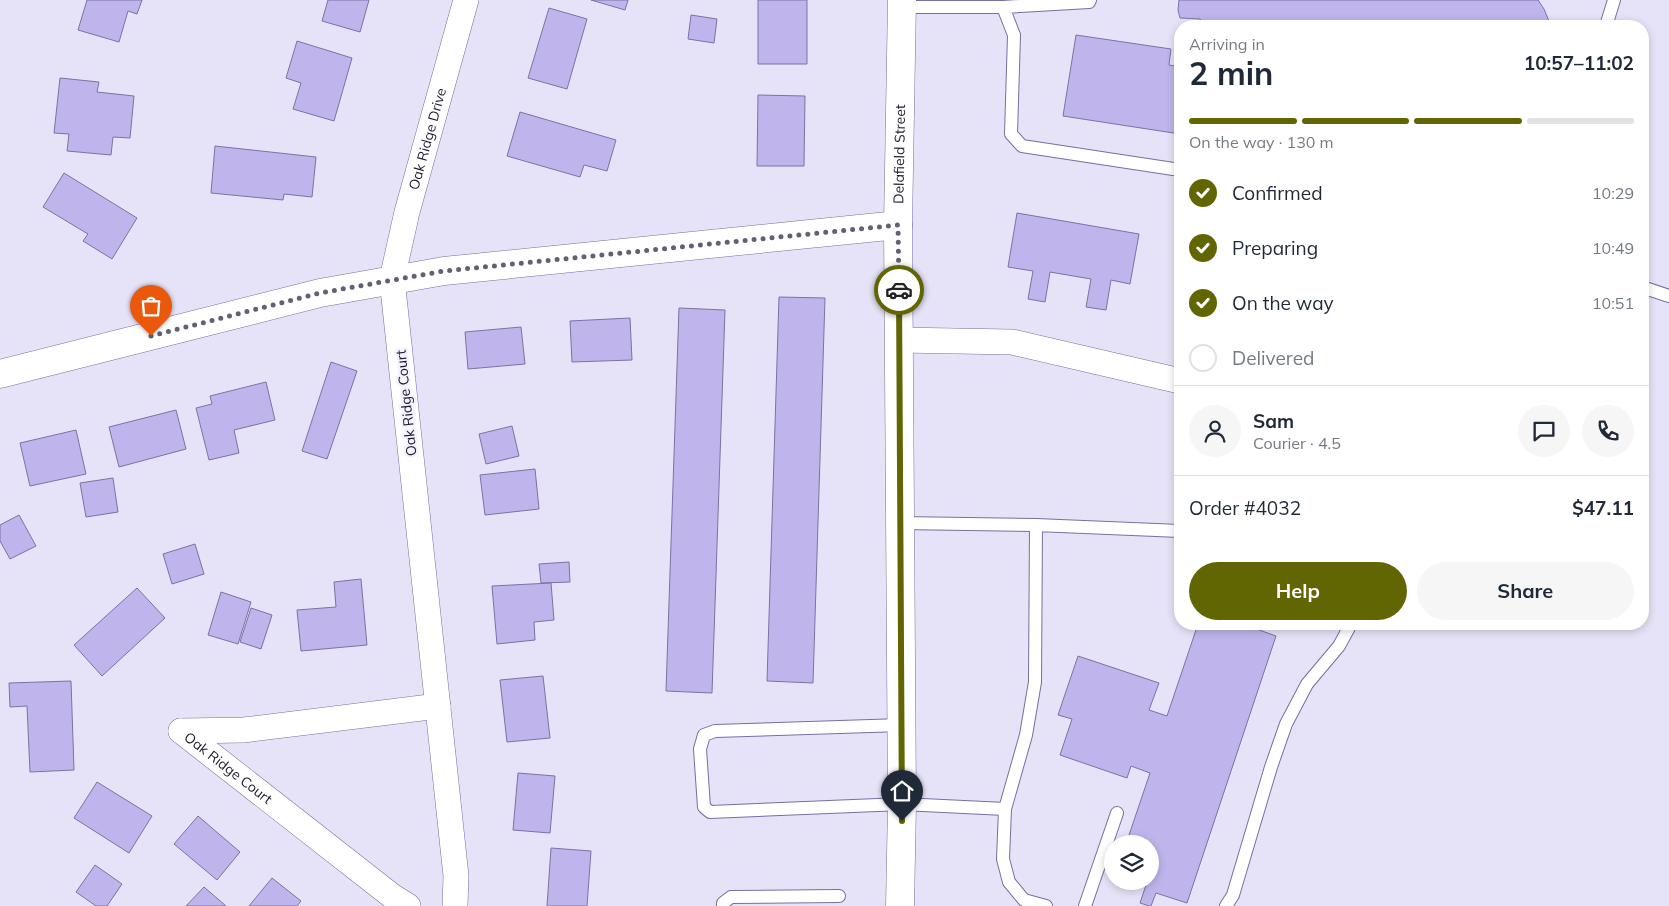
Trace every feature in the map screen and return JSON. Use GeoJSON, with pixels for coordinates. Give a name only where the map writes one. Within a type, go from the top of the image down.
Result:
{"type":"FeatureCollection","features":[{"type":"Feature","properties":{"kind":"street","name":"Oak Ridge Drive"},"geometry":{"type":"LineString","coordinates":[[392,279],[407,212],[466,0]]}},
{"type":"Feature","properties":{"kind":"street","name":"Delafield Street"},"geometry":{"type":"LineString","coordinates":[[900,906],[902,725],[898,225],[902,4]]}},
{"type":"Feature","properties":{"kind":"street"},"geometry":{"type":"LineString","coordinates":[[0,374],[320,293],[392,279],[444,271],[898,225]]}},
{"type":"Feature","properties":{"kind":"street","name":"Oak Ridge Court"},"geometry":{"type":"LineString","coordinates":[[392,279],[408,412],[456,876],[455,906]]}},
{"type":"Feature","properties":{"kind":"street"},"geometry":{"type":"LineString","coordinates":[[899,340],[1012,342],[1174,380]]}},
{"type":"Feature","properties":{"kind":"street","name":"Oak Ridge Court"},"geometry":{"type":"LineString","coordinates":[[408,906],[392,896],[182,731],[244,730],[438,706]]}},
{"type":"Feature","properties":{"kind":"lane"},"geometry":{"type":"LineString","coordinates":[[902,4],[1003,7],[1089,2],[1090,0]]}},
{"type":"Feature","properties":{"kind":"lane"},"geometry":{"type":"LineString","coordinates":[[1608,20],[1614,0]]}},
{"type":"Feature","properties":{"kind":"lane"},"geometry":{"type":"LineString","coordinates":[[1003,7],[1014,36],[1011,134],[1022,146],[1174,169]]}},
{"type":"Feature","properties":{"kind":"lane"},"geometry":{"type":"LineString","coordinates":[[1649,289],[1669,296]]}},
{"type":"Feature","properties":{"kind":"lane"},"geometry":{"type":"LineString","coordinates":[[900,523],[1036,525],[1174,531]]}},
{"type":"Feature","properties":{"kind":"lane"},"geometry":{"type":"LineString","coordinates":[[1036,525],[1035,682],[1026,735],[1005,809],[1003,858],[1009,882],[1024,900],[1046,906]]}},
{"type":"Feature","properties":{"kind":"lane"},"geometry":{"type":"LineString","coordinates":[[1226,906],[1233,895],[1271,767],[1286,724],[1307,684],[1339,646],[1348,630]]}},
{"type":"Feature","properties":{"kind":"lane"},"geometry":{"type":"LineString","coordinates":[[902,725],[715,731],[704,736],[700,749],[704,807],[710,812],[902,804],[1005,809]]}},
{"type":"Feature","properties":{"kind":"lane"},"geometry":{"type":"LineString","coordinates":[[1085,906],[1117,813]]}},
{"type":"Feature","properties":{"kind":"lane"},"geometry":{"type":"LineString","coordinates":[[723,906],[723,903],[731,897],[839,896]]}},
{"type":"Feature","properties":{"kind":"building"},"geometry":{"type":"Polygon","coordinates":[[[87,0],[142,0],[137,14],[128,11],[119,42],[78,30],[87,0]]]}},
{"type":"Feature","properties":{"kind":"building"},"geometry":{"type":"Polygon","coordinates":[[[328,0],[369,0],[360,32],[322,21],[328,0]]]}},
{"type":"Feature","properties":{"kind":"building"},"geometry":{"type":"Polygon","coordinates":[[[591,0],[628,0],[625,10],[591,0]]]}},
{"type":"Feature","properties":{"kind":"building"},"geometry":{"type":"Polygon","coordinates":[[[758,0],[807,0],[807,64],[758,64],[758,0]]]}},
{"type":"Feature","properties":{"kind":"building"},"geometry":{"type":"Polygon","coordinates":[[[1179,0],[1538,0],[1549,20],[1201,20],[1180,18],[1178,10],[1179,0]]]}},
{"type":"Feature","properties":{"kind":"building"},"geometry":{"type":"Polygon","coordinates":[[[549,8],[587,19],[567,89],[528,78],[549,8]]]}},
{"type":"Feature","properties":{"kind":"building"},"geometry":{"type":"Polygon","coordinates":[[[691,15],[717,19],[714,43],[688,39],[691,15]]]}},
{"type":"Feature","properties":{"kind":"building"},"geometry":{"type":"Polygon","coordinates":[[[1076,35],[1171,49],[1169,65],[1174,66],[1174,133],[1063,116],[1076,35]]]}},
{"type":"Feature","properties":{"kind":"building"},"geometry":{"type":"Polygon","coordinates":[[[297,41],[352,58],[334,121],[293,109],[301,83],[286,78],[297,41]]]}},
{"type":"Feature","properties":{"kind":"building"},"geometry":{"type":"Polygon","coordinates":[[[60,78],[99,82],[97,92],[134,96],[130,138],[113,137],[111,155],[67,151],[69,134],[54,133],[60,78]]]}},
{"type":"Feature","properties":{"kind":"building"},"geometry":{"type":"Polygon","coordinates":[[[758,95],[805,96],[804,166],[757,166],[758,95]]]}},
{"type":"Feature","properties":{"kind":"building"},"geometry":{"type":"Polygon","coordinates":[[[520,112],[616,140],[607,171],[584,165],[580,177],[507,156],[520,112]]]}},
{"type":"Feature","properties":{"kind":"building"},"geometry":{"type":"Polygon","coordinates":[[[215,146],[316,157],[312,197],[284,194],[283,200],[211,193],[215,146]]]}},
{"type":"Feature","properties":{"kind":"building"},"geometry":{"type":"Polygon","coordinates":[[[64,173],[137,218],[112,259],[83,241],[88,234],[43,207],[64,173]]]}},
{"type":"Feature","properties":{"kind":"building"},"geometry":{"type":"Polygon","coordinates":[[[1017,213],[1139,234],[1130,284],[1111,280],[1106,310],[1086,307],[1091,279],[1050,272],[1045,302],[1028,299],[1033,271],[1008,267],[1017,213]]]}},
{"type":"Feature","properties":{"kind":"building"},"geometry":{"type":"Polygon","coordinates":[[[779,297],[825,298],[813,683],[767,681],[779,297]]]}},
{"type":"Feature","properties":{"kind":"building"},"geometry":{"type":"Polygon","coordinates":[[[679,308],[725,310],[712,693],[666,691],[679,308]]]}},
{"type":"Feature","properties":{"kind":"building"},"geometry":{"type":"Polygon","coordinates":[[[630,318],[632,360],[572,362],[570,321],[630,318]]]}},
{"type":"Feature","properties":{"kind":"building"},"geometry":{"type":"Polygon","coordinates":[[[521,327],[525,364],[468,369],[465,332],[521,327]]]}},
{"type":"Feature","properties":{"kind":"building"},"geometry":{"type":"Polygon","coordinates":[[[331,362],[357,371],[327,459],[302,451],[331,362]]]}},
{"type":"Feature","properties":{"kind":"building"},"geometry":{"type":"Polygon","coordinates":[[[266,382],[275,420],[234,430],[239,453],[209,460],[196,408],[212,404],[210,396],[266,382]]]}},
{"type":"Feature","properties":{"kind":"building"},"geometry":{"type":"Polygon","coordinates":[[[176,410],[186,449],[119,467],[109,427],[176,410]]]}},
{"type":"Feature","properties":{"kind":"building"},"geometry":{"type":"Polygon","coordinates":[[[512,426],[519,456],[486,464],[479,434],[512,426]]]}},
{"type":"Feature","properties":{"kind":"building"},"geometry":{"type":"Polygon","coordinates":[[[76,430],[86,474],[30,486],[20,443],[76,430]]]}},
{"type":"Feature","properties":{"kind":"building"},"geometry":{"type":"Polygon","coordinates":[[[535,469],[539,509],[485,515],[480,475],[535,469]]]}},
{"type":"Feature","properties":{"kind":"building"},"geometry":{"type":"Polygon","coordinates":[[[113,478],[118,512],[86,517],[80,483],[113,478]]]}},
{"type":"Feature","properties":{"kind":"building"},"geometry":{"type":"Polygon","coordinates":[[[19,515],[36,546],[10,559],[0,541],[0,525],[19,515]]]}},
{"type":"Feature","properties":{"kind":"building"},"geometry":{"type":"Polygon","coordinates":[[[195,544],[204,574],[172,584],[163,554],[195,544]]]}},
{"type":"Feature","properties":{"kind":"building"},"geometry":{"type":"Polygon","coordinates":[[[569,562],[570,582],[541,583],[539,564],[569,562]]]}},
{"type":"Feature","properties":{"kind":"building"},"geometry":{"type":"Polygon","coordinates":[[[361,579],[367,645],[301,651],[297,610],[336,607],[334,582],[361,579]]]}},
{"type":"Feature","properties":{"kind":"building"},"geometry":{"type":"Polygon","coordinates":[[[551,583],[554,620],[534,622],[535,640],[497,644],[492,586],[551,583]]]}},
{"type":"Feature","properties":{"kind":"building"},"geometry":{"type":"Polygon","coordinates":[[[137,588],[165,618],[102,676],[74,645],[137,588]]]}},
{"type":"Feature","properties":{"kind":"building"},"geometry":{"type":"Polygon","coordinates":[[[221,592],[251,602],[238,644],[208,635],[221,592]]]}},
{"type":"Feature","properties":{"kind":"building"},"geometry":{"type":"Polygon","coordinates":[[[251,608],[272,615],[261,649],[240,642],[251,608]]]}},
{"type":"Feature","properties":{"kind":"building"},"geometry":{"type":"Polygon","coordinates":[[[1196,630],[1259,630],[1276,636],[1187,903],[1156,893],[1151,906],[1140,903],[1144,890],[1159,890],[1159,835],[1129,835],[1150,773],[1131,766],[1127,778],[1060,755],[1072,719],[1058,715],[1078,656],[1159,683],[1149,710],[1167,716],[1196,630]]]}},
{"type":"Feature","properties":{"kind":"building"},"geometry":{"type":"Polygon","coordinates":[[[543,676],[550,738],[507,742],[500,680],[543,676]]]}},
{"type":"Feature","properties":{"kind":"building"},"geometry":{"type":"Polygon","coordinates":[[[71,681],[74,770],[30,772],[27,706],[10,707],[9,683],[71,681]]]}},
{"type":"Feature","properties":{"kind":"building"},"geometry":{"type":"Polygon","coordinates":[[[518,773],[555,776],[550,833],[513,830],[518,773]]]}},
{"type":"Feature","properties":{"kind":"building"},"geometry":{"type":"Polygon","coordinates":[[[97,782],[152,816],[129,853],[74,818],[97,782]]]}},
{"type":"Feature","properties":{"kind":"building"},"geometry":{"type":"Polygon","coordinates":[[[198,816],[240,852],[217,880],[174,844],[198,816]]]}},
{"type":"Feature","properties":{"kind":"building"},"geometry":{"type":"Polygon","coordinates":[[[551,848],[591,851],[587,906],[547,906],[551,848]]]}},
{"type":"Feature","properties":{"kind":"building"},"geometry":{"type":"Polygon","coordinates":[[[95,865],[122,884],[107,906],[96,906],[76,892],[95,865]]]}},
{"type":"Feature","properties":{"kind":"building"},"geometry":{"type":"Polygon","coordinates":[[[272,878],[301,901],[297,906],[249,906],[272,878]]]}},
{"type":"Feature","properties":{"kind":"building"},"geometry":{"type":"Polygon","coordinates":[[[204,887],[226,906],[186,906],[204,887]]]}},
{"type":"Feature","properties":{"kind":"way so far"},"geometry":{"type":"LineString","coordinates":[[151,336],[320,293],[444,271],[898,225],[899,290]]}},
{"type":"Feature","properties":{"kind":"route"},"geometry":{"type":"LineString","coordinates":[[899,290],[902,821]]}}]}
